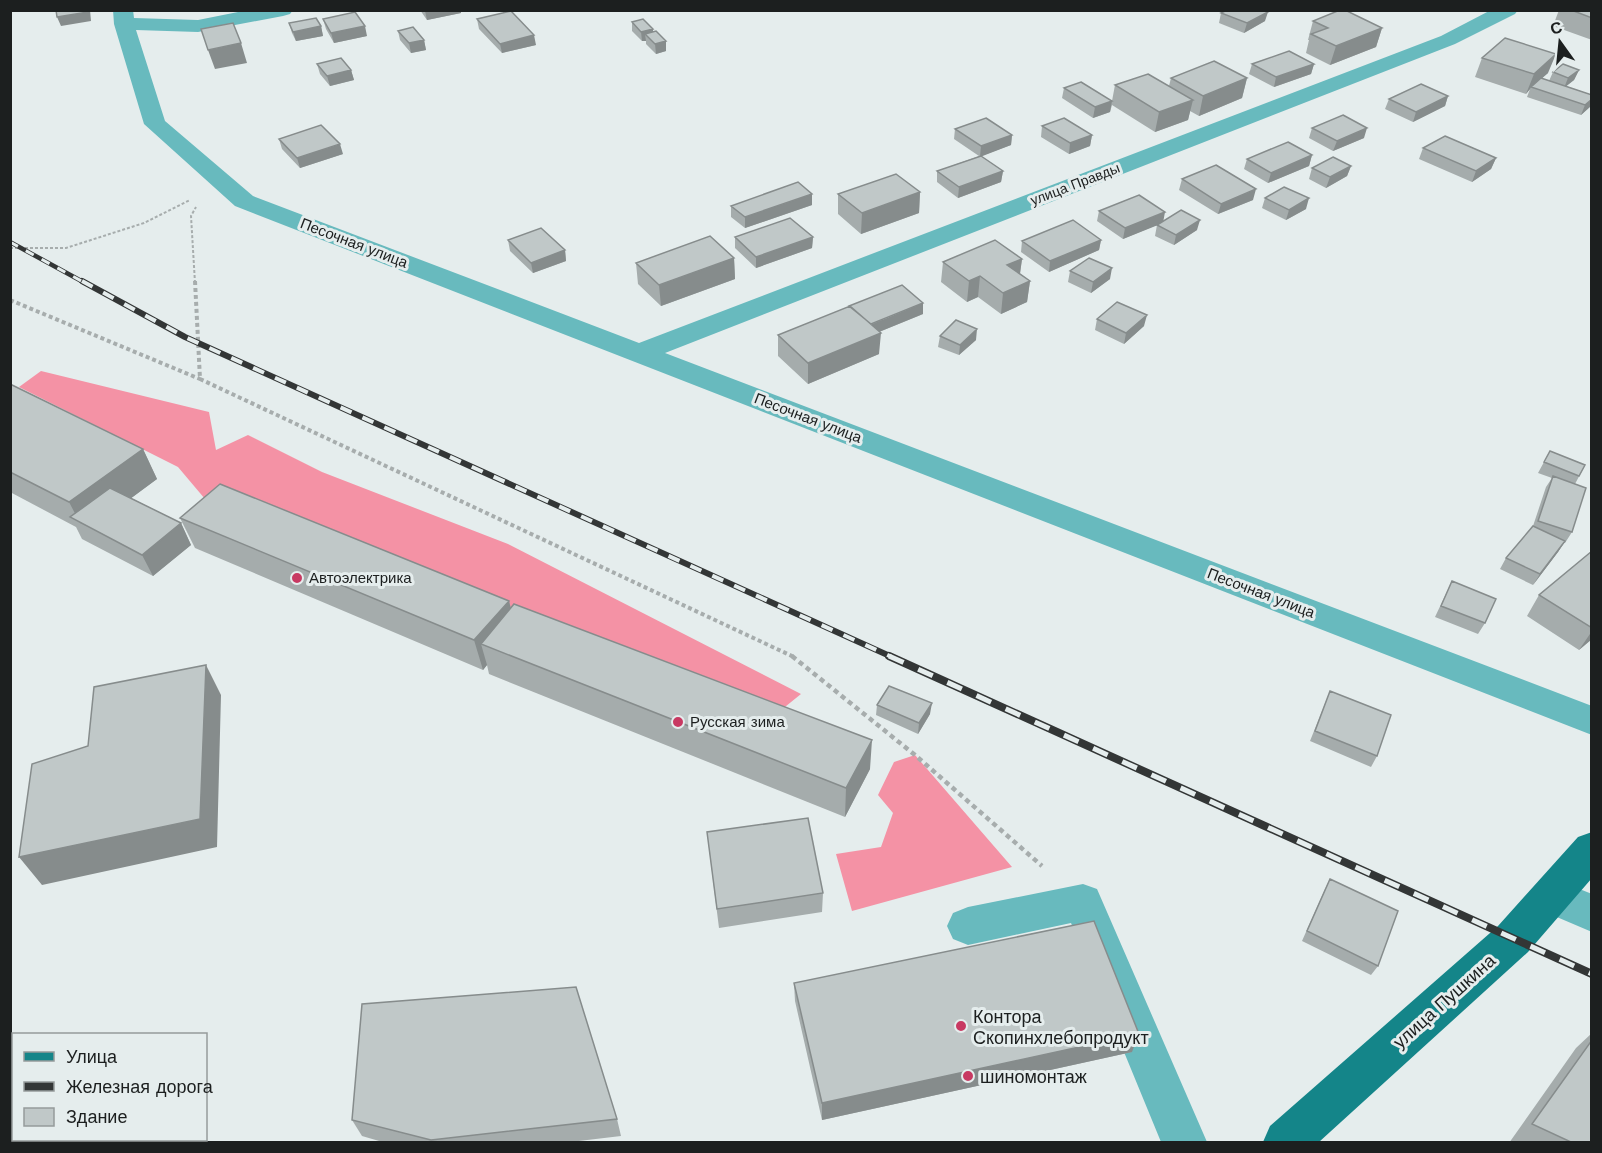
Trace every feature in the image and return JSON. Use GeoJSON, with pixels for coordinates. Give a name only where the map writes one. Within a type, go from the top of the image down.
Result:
{"type":"FeatureCollection","features":[{"type":"Feature","properties":{"kind":"main road","name":"улица Пушкина"},"geometry":{"type":"LineString","coordinates":[[1286,1143],[1513,939],[1592,849]]}},
{"type":"Feature","properties":{"kind":"street"},"geometry":{"type":"LineString","coordinates":[[124,17],[198,26],[283,10]]}},
{"type":"Feature","properties":{"kind":"street","name":"улица Правды"},"geometry":{"type":"LineString","coordinates":[[639,353],[1448,40],[1508,10]]}},
{"type":"Feature","properties":{"kind":"street","name":"Песочная улица"},"geometry":{"type":"LineString","coordinates":[[124,17],[155,124],[208,184],[244,201],[1592,721]]}},
{"type":"Feature","properties":{"kind":"street"},"geometry":{"type":"LineString","coordinates":[[1552,896],[1592,914]]}},
{"type":"Feature","properties":{"kind":"street"},"geometry":{"type":"LineString","coordinates":[[968,926],[1083,902],[1184,1143]]}},
{"type":"Feature","properties":{"kind":"path"},"geometry":{"type":"LineString","coordinates":[[10,248],[66,248],[144,223],[208,184]]}},
{"type":"Feature","properties":{"kind":"path"},"geometry":{"type":"LineString","coordinates":[[200,379],[191,216],[208,184]]}},
{"type":"Feature","properties":{"kind":"path"},"geometry":{"type":"LineString","coordinates":[[10,300],[200,379],[790,654],[915,755],[1083,902]]}},
{"type":"Feature","properties":{"kind":"shaded area"},"geometry":{"type":"Polygon","coordinates":[[[41,371],[209,412],[216,450],[248,435],[322,472],[508,544],[801,694],[770,719],[205,499],[178,467],[19,387],[41,371]]]}},
{"type":"Feature","properties":{"kind":"shaded area"},"geometry":{"type":"Polygon","coordinates":[[[915,755],[1012,867],[852,911],[836,854],[881,847],[893,813],[878,795],[894,762],[915,755]]]}},
{"type":"Feature","properties":{"kind":"building"},"geometry":{"type":"Polygon","coordinates":[[[56,10],[87,10],[88,12],[57,17],[56,10]]]}},
{"type":"Feature","properties":{"kind":"building"},"geometry":{"type":"Polygon","coordinates":[[[1227,10],[1265,10],[1268,12],[1247,23],[1221,13],[1227,10]]]}},
{"type":"Feature","properties":{"kind":"building"},"geometry":{"type":"Polygon","coordinates":[[[1345,10],[1382,28],[1336,46],[1311,34],[1328,28],[1313,21],[1345,10]]]}},
{"type":"Feature","properties":{"kind":"building"},"geometry":{"type":"Polygon","coordinates":[[[1571,10],[1592,10],[1592,18],[1571,10]]]}},
{"type":"Feature","properties":{"kind":"building"},"geometry":{"type":"Polygon","coordinates":[[[511,11],[534,35],[500,44],[477,19],[511,11]]]}},
{"type":"Feature","properties":{"kind":"building"},"geometry":{"type":"Polygon","coordinates":[[[355,12],[365,26],[331,33],[323,19],[355,12]]]}},
{"type":"Feature","properties":{"kind":"building"},"geometry":{"type":"Polygon","coordinates":[[[316,18],[321,26],[293,32],[289,23],[316,18]]]}},
{"type":"Feature","properties":{"kind":"building"},"geometry":{"type":"Polygon","coordinates":[[[643,19],[653,29],[641,32],[632,22],[643,19]]]}},
{"type":"Feature","properties":{"kind":"building"},"geometry":{"type":"Polygon","coordinates":[[[233,23],[241,43],[208,50],[201,29],[233,23]]]}},
{"type":"Feature","properties":{"kind":"building"},"geometry":{"type":"Polygon","coordinates":[[[413,27],[424,40],[409,43],[398,31],[413,27]]]}},
{"type":"Feature","properties":{"kind":"building"},"geometry":{"type":"Polygon","coordinates":[[[656,31],[666,41],[655,44],[645,34],[656,31]]]}},
{"type":"Feature","properties":{"kind":"building"},"geometry":{"type":"Polygon","coordinates":[[[1505,38],[1556,54],[1534,74],[1482,58],[1505,38]]]}},
{"type":"Feature","properties":{"kind":"building"},"geometry":{"type":"Polygon","coordinates":[[[1289,51],[1314,64],[1276,77],[1252,64],[1289,51]]]}},
{"type":"Feature","properties":{"kind":"building"},"geometry":{"type":"Polygon","coordinates":[[[341,58],[351,70],[327,76],[317,64],[341,58]]]}},
{"type":"Feature","properties":{"kind":"building"},"geometry":{"type":"Polygon","coordinates":[[[1214,61],[1247,78],[1203,96],[1171,78],[1214,61]]]}},
{"type":"Feature","properties":{"kind":"building"},"geometry":{"type":"Polygon","coordinates":[[[1563,64],[1579,70],[1568,78],[1553,72],[1563,64]]]}},
{"type":"Feature","properties":{"kind":"building"},"geometry":{"type":"Polygon","coordinates":[[[1148,74],[1193,100],[1159,112],[1115,85],[1148,74]]]}},
{"type":"Feature","properties":{"kind":"building"},"geometry":{"type":"Polygon","coordinates":[[[1541,78],[1592,95],[1592,99],[1585,105],[1531,87],[1541,78]]]}},
{"type":"Feature","properties":{"kind":"building"},"geometry":{"type":"Polygon","coordinates":[[[1081,82],[1112,101],[1095,107],[1064,88],[1081,82]]]}},
{"type":"Feature","properties":{"kind":"building"},"geometry":{"type":"Polygon","coordinates":[[[1421,84],[1448,96],[1416,112],[1389,99],[1421,84]]]}},
{"type":"Feature","properties":{"kind":"building"},"geometry":{"type":"Polygon","coordinates":[[[1343,115],[1367,128],[1337,141],[1312,128],[1343,115]]]}},
{"type":"Feature","properties":{"kind":"building"},"geometry":{"type":"Polygon","coordinates":[[[986,118],[1012,135],[981,146],[955,129],[986,118]]]}},
{"type":"Feature","properties":{"kind":"building"},"geometry":{"type":"Polygon","coordinates":[[[1064,118],[1092,135],[1070,143],[1042,126],[1064,118]]]}},
{"type":"Feature","properties":{"kind":"building"},"geometry":{"type":"Polygon","coordinates":[[[321,125],[340,144],[297,158],[279,139],[321,125]]]}},
{"type":"Feature","properties":{"kind":"building"},"geometry":{"type":"Polygon","coordinates":[[[1445,136],[1496,158],[1476,171],[1423,148],[1445,136]]]}},
{"type":"Feature","properties":{"kind":"building"},"geometry":{"type":"Polygon","coordinates":[[[1288,142],[1312,155],[1271,173],[1247,159],[1288,142]]]}},
{"type":"Feature","properties":{"kind":"building"},"geometry":{"type":"Polygon","coordinates":[[[981,156],[1003,171],[959,187],[937,171],[981,156]]]}},
{"type":"Feature","properties":{"kind":"building"},"geometry":{"type":"Polygon","coordinates":[[[1333,157],[1351,166],[1330,177],[1312,168],[1333,157]]]}},
{"type":"Feature","properties":{"kind":"building"},"geometry":{"type":"Polygon","coordinates":[[[1216,165],[1256,189],[1221,204],[1182,179],[1216,165]]]}},
{"type":"Feature","properties":{"kind":"building"},"geometry":{"type":"Polygon","coordinates":[[[896,174],[920,192],[862,213],[838,194],[896,174]]]}},
{"type":"Feature","properties":{"kind":"building"},"geometry":{"type":"Polygon","coordinates":[[[798,182],[812,194],[745,217],[731,206],[798,182]]]}},
{"type":"Feature","properties":{"kind":"building"},"geometry":{"type":"Polygon","coordinates":[[[1284,187],[1309,198],[1289,210],[1265,198],[1284,187]]]}},
{"type":"Feature","properties":{"kind":"building"},"geometry":{"type":"Polygon","coordinates":[[[1139,195],[1165,212],[1125,228],[1099,211],[1139,195]]]}},
{"type":"Feature","properties":{"kind":"building"},"geometry":{"type":"Polygon","coordinates":[[[1181,210],[1200,220],[1176,235],[1157,225],[1181,210]]]}},
{"type":"Feature","properties":{"kind":"building"},"geometry":{"type":"Polygon","coordinates":[[[790,218],[813,237],[756,257],[735,237],[790,218]]]}},
{"type":"Feature","properties":{"kind":"building"},"geometry":{"type":"Polygon","coordinates":[[[1073,220],[1101,240],[1050,261],[1022,241],[1073,220]]]}},
{"type":"Feature","properties":{"kind":"building"},"geometry":{"type":"Polygon","coordinates":[[[541,228],[565,250],[531,263],[508,240],[541,228]]]}},
{"type":"Feature","properties":{"kind":"building"},"geometry":{"type":"Polygon","coordinates":[[[710,236],[734,258],[659,285],[636,263],[710,236]]]}},
{"type":"Feature","properties":{"kind":"building"},"geometry":{"type":"Polygon","coordinates":[[[995,240],[1022,259],[1007,265],[1030,281],[1003,293],[980,276],[969,281],[943,262],[995,240]]]}},
{"type":"Feature","properties":{"kind":"building"},"geometry":{"type":"Polygon","coordinates":[[[1089,258],[1112,268],[1093,282],[1070,271],[1089,258]]]}},
{"type":"Feature","properties":{"kind":"building"},"geometry":{"type":"Polygon","coordinates":[[[902,285],[923,303],[871,324],[849,306],[902,285]]]}},
{"type":"Feature","properties":{"kind":"building"},"geometry":{"type":"Polygon","coordinates":[[[1117,302],[1147,315],[1126,333],[1097,319],[1117,302]]]}},
{"type":"Feature","properties":{"kind":"building"},"geometry":{"type":"Polygon","coordinates":[[[850,306],[881,333],[808,363],[778,335],[850,306]]]}},
{"type":"Feature","properties":{"kind":"building"},"geometry":{"type":"Polygon","coordinates":[[[956,320],[977,329],[960,345],[940,336],[956,320]]]}},
{"type":"Feature","properties":{"kind":"building"},"geometry":{"type":"Polygon","coordinates":[[[10,384],[143,449],[69,502],[10,472],[10,384]]]}},
{"type":"Feature","properties":{"kind":"building"},"geometry":{"type":"Polygon","coordinates":[[[1550,451],[1585,465],[1579,476],[1544,462],[1550,451]]]}},
{"type":"Feature","properties":{"kind":"building"},"geometry":{"type":"Polygon","coordinates":[[[1553,476],[1586,488],[1572,532],[1538,521],[1553,476]]]}},
{"type":"Feature","properties":{"kind":"building"},"geometry":{"type":"Polygon","coordinates":[[[220,484],[509,601],[474,640],[180,518],[220,484]]]}},
{"type":"Feature","properties":{"kind":"building"},"geometry":{"type":"Polygon","coordinates":[[[110,488],[181,523],[142,555],[70,517],[110,488]]]}},
{"type":"Feature","properties":{"kind":"building"},"geometry":{"type":"Polygon","coordinates":[[[1533,526],[1565,541],[1540,574],[1506,558],[1533,526]]]}},
{"type":"Feature","properties":{"kind":"building"},"geometry":{"type":"Polygon","coordinates":[[[1592,551],[1592,628],[1539,595],[1592,551]]]}},
{"type":"Feature","properties":{"kind":"building"},"geometry":{"type":"Polygon","coordinates":[[[1452,581],[1496,599],[1485,623],[1441,606],[1452,581]]]}},
{"type":"Feature","properties":{"kind":"building"},"geometry":{"type":"Polygon","coordinates":[[[514,604],[872,740],[846,788],[481,644],[514,604]]]}},
{"type":"Feature","properties":{"kind":"building"},"geometry":{"type":"Polygon","coordinates":[[[206,665],[200,819],[19,857],[32,764],[88,746],[94,687],[206,665]]]}},
{"type":"Feature","properties":{"kind":"building"},"geometry":{"type":"Polygon","coordinates":[[[889,686],[932,703],[919,723],[877,705],[889,686]]]}},
{"type":"Feature","properties":{"kind":"building"},"geometry":{"type":"Polygon","coordinates":[[[1330,691],[1391,715],[1377,756],[1315,731],[1330,691]]]}},
{"type":"Feature","properties":{"kind":"building"},"geometry":{"type":"Polygon","coordinates":[[[808,818],[823,893],[717,909],[707,832],[808,818]]]}},
{"type":"Feature","properties":{"kind":"building"},"geometry":{"type":"Polygon","coordinates":[[[1330,879],[1398,911],[1378,966],[1307,931],[1330,879]]]}},
{"type":"Feature","properties":{"kind":"building","name":"Контора Скопинхлебопродукт"},"geometry":{"type":"Polygon","coordinates":[[[1094,921],[1139,1034],[822,1103],[794,983],[1094,921]]]}},
{"type":"Feature","properties":{"kind":"building"},"geometry":{"type":"Polygon","coordinates":[[[576,987],[617,1119],[431,1140],[352,1120],[362,1004],[576,987]]]}},
{"type":"Feature","properties":{"kind":"building"},"geometry":{"type":"Polygon","coordinates":[[[1592,1040],[1592,1143],[1573,1143],[1532,1124],[1592,1040]]]}},
{"type":"Feature","properties":{"kind":"railway"},"geometry":{"type":"LineString","coordinates":[[10,242],[85,283]]}},
{"type":"Feature","properties":{"kind":"railway"},"geometry":{"type":"LineString","coordinates":[[82,281],[185,337],[892,657]]}},
{"type":"Feature","properties":{"kind":"railway"},"geometry":{"type":"LineString","coordinates":[[889,656],[1592,974]]}},
{"type":"Feature","properties":{"kind":"place","name":"Автоэлектрика"},"geometry":{"type":"Point","coordinates":[297,578]}},
{"type":"Feature","properties":{"kind":"place","name":"Русская зима"},"geometry":{"type":"Point","coordinates":[678,722]}},
{"type":"Feature","properties":{"kind":"place","name":"Контора Скопинхлебопродукт"},"geometry":{"type":"Point","coordinates":[961,1026]}},
{"type":"Feature","properties":{"kind":"place","name":"шиномонтаж"},"geometry":{"type":"Point","coordinates":[968,1076]}}]}
